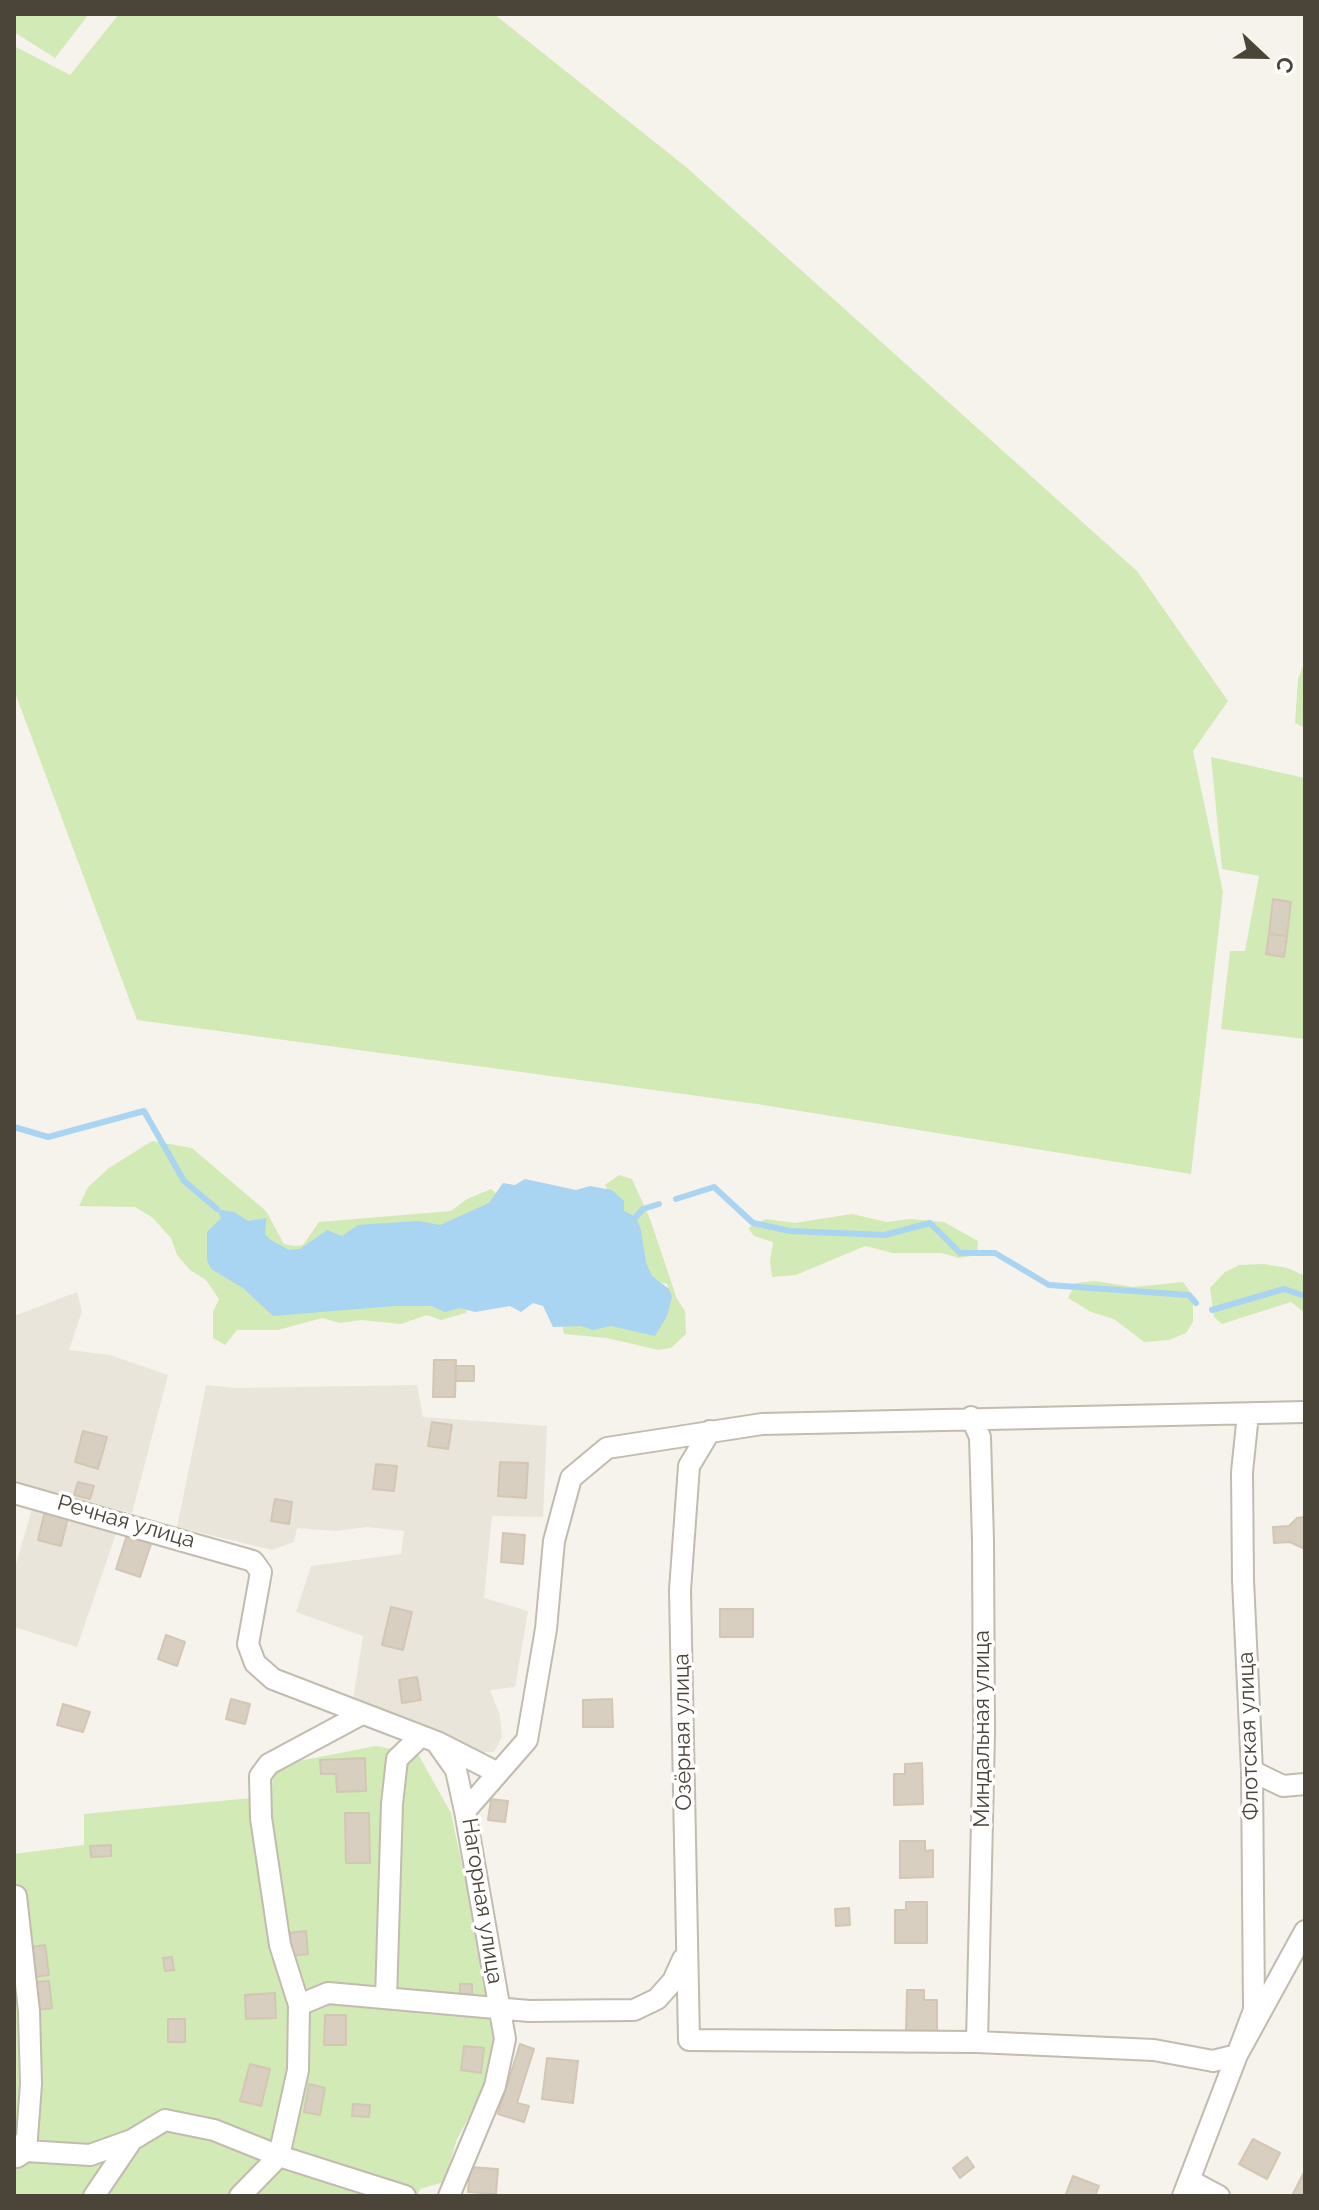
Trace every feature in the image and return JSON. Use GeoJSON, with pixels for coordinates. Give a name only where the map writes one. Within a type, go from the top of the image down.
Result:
{"type":"FeatureCollection","features":[{"type":"Feature","properties":{"kind":"street"},"geometry":{"type":"LineString","coordinates":[[710,1431],[762,1424],[971,1417],[1305,1412]]}},
{"type":"Feature","properties":{"kind":"street","name":"Флотская улица"},"geometry":{"type":"LineString","coordinates":[[1237,2055],[1254,2010],[1252,1771],[1243,1580],[1242,1472],[1248,1414]]}},
{"type":"Feature","properties":{"kind":"street","name":"Миндальная улица"},"geometry":{"type":"LineString","coordinates":[[971,1417],[980,1437],[983,1557],[984,1732],[977,2042]]}},
{"type":"Feature","properties":{"kind":"street","name":"Нагорная улица"},"geometry":{"type":"LineString","coordinates":[[449,2196],[495,2086],[505,2039],[465,1811],[527,1740],[546,1629],[554,1541],[571,1478],[607,1448],[710,1431]]}},
{"type":"Feature","properties":{"kind":"street","name":"Озёрная улица"},"geometry":{"type":"LineString","coordinates":[[710,1431],[689,1466],[680,1590],[689,2040],[977,2042]]}},
{"type":"Feature","properties":{"kind":"street","name":"Речная улица"},"geometry":{"type":"LineString","coordinates":[[14,1493],[238,1554],[253,1561],[261,1572],[248,1644],[255,1663],[273,1679],[362,1714]]}},
{"type":"Feature","properties":{"kind":"street"},"geometry":{"type":"LineString","coordinates":[[240,2196],[279,2156],[298,2070],[299,2005],[280,1945],[261,1818],[260,1776],[269,1764],[362,1714],[429,1739],[496,1772]]}},
{"type":"Feature","properties":{"kind":"street"},"geometry":{"type":"LineString","coordinates":[[429,1739],[456,1770],[465,1811]]}},
{"type":"Feature","properties":{"kind":"street"},"geometry":{"type":"LineString","coordinates":[[386,1998],[392,1804],[397,1759],[429,1739]]}},
{"type":"Feature","properties":{"kind":"street"},"geometry":{"type":"LineString","coordinates":[[1252,1771],[1283,1786],[1305,1784]]}},
{"type":"Feature","properties":{"kind":"street"},"geometry":{"type":"LineString","coordinates":[[16,1896],[29,2011],[31,2084],[18,2152],[90,2155],[132,2140],[165,2120],[214,2130],[279,2156],[405,2196]]}},
{"type":"Feature","properties":{"kind":"street"},"geometry":{"type":"LineString","coordinates":[[1219,2196],[1187,2189],[1237,2055],[1305,1931]]}},
{"type":"Feature","properties":{"kind":"street"},"geometry":{"type":"LineString","coordinates":[[299,2005],[328,1993],[500,2009],[634,2010],[657,1999],[673,1981],[686,1951]]}},
{"type":"Feature","properties":{"kind":"street"},"geometry":{"type":"LineString","coordinates":[[977,2042],[1154,2050],[1213,2061],[1237,2055]]}},
{"type":"Feature","properties":{"kind":"street"},"geometry":{"type":"LineString","coordinates":[[94,2196],[132,2140]]}},
{"type":"Feature","properties":{"kind":"shaded area"},"geometry":{"type":"Polygon","coordinates":[[[77,1292],[82,1311],[69,1350],[110,1355],[168,1375],[132,1513],[14,1483],[14,1316],[77,1292]]]}},
{"type":"Feature","properties":{"kind":"shaded area"},"geometry":{"type":"Polygon","coordinates":[[[206,1385],[236,1388],[417,1385],[423,1417],[547,1426],[543,1517],[492,1516],[484,1598],[528,1611],[515,1687],[490,1690],[500,1716],[502,1737],[494,1752],[474,1752],[353,1700],[363,1636],[296,1612],[311,1566],[401,1554],[404,1531],[367,1527],[336,1531],[297,1528],[294,1542],[272,1550],[177,1527],[206,1385]]]}},
{"type":"Feature","properties":{"kind":"shaded area"},"geometry":{"type":"Polygon","coordinates":[[[34,1502],[118,1528],[77,1647],[14,1627],[14,1571],[34,1502]]]}},
{"type":"Feature","properties":{"kind":"green space"},"geometry":{"type":"Polygon","coordinates":[[[14,14],[89,14],[55,58],[14,32],[14,14]]]}},
{"type":"Feature","properties":{"kind":"green space"},"geometry":{"type":"Polygon","coordinates":[[[119,14],[494,14],[686,167],[1137,571],[1228,701],[1193,751],[1223,892],[1191,1174],[757,1104],[137,1020],[14,690],[14,46],[70,75],[119,14]]]}},
{"type":"Feature","properties":{"kind":"green space"},"geometry":{"type":"Polygon","coordinates":[[[1305,661],[1305,728],[1295,723],[1298,679],[1305,661]]]}},
{"type":"Feature","properties":{"kind":"green space"},"geometry":{"type":"Polygon","coordinates":[[[1211,757],[1305,778],[1305,1039],[1221,1029],[1230,951],[1245,951],[1259,876],[1222,869],[1211,757]]]}},
{"type":"Feature","properties":{"kind":"green space"},"geometry":{"type":"Polygon","coordinates":[[[152,1141],[192,1148],[266,1211],[284,1244],[295,1246],[303,1245],[319,1222],[451,1211],[467,1199],[491,1189],[497,1194],[489,1209],[450,1229],[412,1226],[371,1237],[360,1229],[343,1244],[326,1241],[313,1250],[288,1257],[257,1254],[245,1225],[228,1226],[213,1238],[216,1258],[224,1269],[238,1257],[249,1260],[259,1274],[290,1295],[318,1298],[318,1306],[330,1311],[381,1301],[446,1308],[468,1304],[466,1313],[441,1320],[427,1315],[401,1324],[361,1320],[340,1323],[322,1318],[278,1330],[237,1330],[225,1345],[213,1338],[213,1312],[219,1299],[206,1280],[190,1270],[177,1255],[171,1238],[153,1218],[135,1207],[79,1206],[88,1187],[109,1168],[152,1141]]]}},
{"type":"Feature","properties":{"kind":"green space"},"geometry":{"type":"Polygon","coordinates":[[[619,1175],[632,1179],[650,1219],[677,1299],[685,1311],[686,1334],[671,1348],[658,1350],[607,1338],[564,1334],[562,1324],[670,1299],[667,1284],[651,1280],[605,1185],[619,1175]]]}},
{"type":"Feature","properties":{"kind":"green space"},"geometry":{"type":"Polygon","coordinates":[[[852,1214],[887,1222],[910,1219],[944,1222],[978,1241],[977,1255],[959,1258],[941,1253],[893,1253],[865,1246],[796,1275],[772,1277],[770,1261],[773,1242],[754,1236],[748,1228],[766,1219],[795,1223],[852,1214]]]}},
{"type":"Feature","properties":{"kind":"green space"},"geometry":{"type":"Polygon","coordinates":[[[1264,1264],[1288,1268],[1305,1276],[1305,1313],[1291,1302],[1222,1324],[1214,1317],[1210,1288],[1225,1272],[1239,1265],[1264,1264]]]}},
{"type":"Feature","properties":{"kind":"green space"},"geometry":{"type":"Polygon","coordinates":[[[1095,1281],[1133,1287],[1183,1282],[1193,1296],[1193,1322],[1186,1333],[1169,1340],[1144,1342],[1114,1319],[1091,1312],[1068,1298],[1076,1283],[1095,1281]]]}},
{"type":"Feature","properties":{"kind":"green space"},"geometry":{"type":"Polygon","coordinates":[[[376,1746],[418,1754],[451,1813],[495,2021],[490,2078],[457,2139],[444,2182],[420,2189],[417,2196],[14,2196],[14,1854],[84,1845],[84,1814],[272,1796],[273,1766],[376,1746]]]}},
{"type":"Feature","properties":{"kind":"water"},"geometry":{"type":"Polygon","coordinates":[[[525,1179],[576,1190],[590,1186],[612,1190],[624,1201],[624,1211],[636,1217],[641,1230],[646,1263],[652,1276],[669,1289],[672,1297],[667,1316],[655,1336],[611,1326],[593,1330],[581,1326],[553,1327],[543,1306],[533,1303],[521,1312],[510,1306],[475,1312],[460,1308],[445,1312],[431,1306],[394,1306],[273,1316],[243,1288],[211,1269],[207,1260],[207,1232],[221,1218],[217,1209],[234,1212],[248,1221],[266,1218],[265,1234],[269,1239],[289,1250],[300,1249],[327,1230],[342,1236],[358,1225],[419,1221],[440,1225],[489,1203],[503,1183],[515,1185],[525,1179]]]}},
{"type":"Feature","properties":{"kind":"building"},"geometry":{"type":"Polygon","coordinates":[[[1273,899],[1291,902],[1287,936],[1269,934],[1273,899]]]}},
{"type":"Feature","properties":{"kind":"building"},"geometry":{"type":"Polygon","coordinates":[[[1269,934],[1287,936],[1284,957],[1266,954],[1269,934]]]}},
{"type":"Feature","properties":{"kind":"building"},"geometry":{"type":"Polygon","coordinates":[[[434,1360],[456,1360],[455,1397],[433,1397],[434,1360]]]}},
{"type":"Feature","properties":{"kind":"building"},"geometry":{"type":"Polygon","coordinates":[[[455,1366],[474,1366],[474,1381],[456,1381],[455,1366]]]}},
{"type":"Feature","properties":{"kind":"building"},"geometry":{"type":"Polygon","coordinates":[[[432,1422],[452,1425],[448,1449],[428,1446],[432,1422]]]}},
{"type":"Feature","properties":{"kind":"building"},"geometry":{"type":"Polygon","coordinates":[[[83,1431],[107,1437],[98,1469],[75,1462],[83,1431]]]}},
{"type":"Feature","properties":{"kind":"building"},"geometry":{"type":"Polygon","coordinates":[[[500,1462],[528,1463],[526,1498],[498,1496],[500,1462]]]}},
{"type":"Feature","properties":{"kind":"building"},"geometry":{"type":"Polygon","coordinates":[[[376,1464],[397,1466],[394,1491],[373,1489],[376,1464]]]}},
{"type":"Feature","properties":{"kind":"building"},"geometry":{"type":"Polygon","coordinates":[[[78,1482],[94,1486],[90,1499],[74,1495],[78,1482]]]}},
{"type":"Feature","properties":{"kind":"building"},"geometry":{"type":"Polygon","coordinates":[[[275,1499],[292,1502],[289,1524],[271,1521],[275,1499]]]}},
{"type":"Feature","properties":{"kind":"building"},"geometry":{"type":"Polygon","coordinates":[[[45,1511],[68,1517],[61,1546],[38,1540],[45,1511]]]}},
{"type":"Feature","properties":{"kind":"building"},"geometry":{"type":"Polygon","coordinates":[[[1305,1517],[1305,1549],[1290,1542],[1274,1543],[1273,1527],[1289,1526],[1297,1518],[1305,1517]]]}},
{"type":"Feature","properties":{"kind":"building"},"geometry":{"type":"Polygon","coordinates":[[[503,1533],[525,1535],[523,1564],[501,1562],[503,1533]]]}},
{"type":"Feature","properties":{"kind":"building"},"geometry":{"type":"Polygon","coordinates":[[[127,1535],[151,1544],[140,1577],[116,1569],[127,1535]]]}},
{"type":"Feature","properties":{"kind":"building"},"geometry":{"type":"Polygon","coordinates":[[[391,1607],[412,1612],[403,1650],[382,1645],[391,1607]]]}},
{"type":"Feature","properties":{"kind":"building"},"geometry":{"type":"Polygon","coordinates":[[[720,1609],[753,1609],[753,1637],[720,1637],[720,1609]]]}},
{"type":"Feature","properties":{"kind":"building"},"geometry":{"type":"Polygon","coordinates":[[[166,1635],[185,1642],[177,1666],[158,1659],[166,1635]]]}},
{"type":"Feature","properties":{"kind":"building"},"geometry":{"type":"Polygon","coordinates":[[[417,1677],[421,1700],[402,1703],[399,1680],[417,1677]]]}},
{"type":"Feature","properties":{"kind":"building"},"geometry":{"type":"Polygon","coordinates":[[[231,1699],[250,1704],[245,1724],[226,1719],[231,1699]]]}},
{"type":"Feature","properties":{"kind":"building"},"geometry":{"type":"Polygon","coordinates":[[[612,1699],[613,1727],[583,1727],[583,1700],[612,1699]]]}},
{"type":"Feature","properties":{"kind":"building"},"geometry":{"type":"Polygon","coordinates":[[[63,1704],[90,1712],[83,1732],[57,1725],[63,1704]]]}},
{"type":"Feature","properties":{"kind":"building"},"geometry":{"type":"Polygon","coordinates":[[[365,1758],[366,1791],[337,1792],[336,1774],[321,1774],[320,1760],[365,1758]]]}},
{"type":"Feature","properties":{"kind":"building"},"geometry":{"type":"Polygon","coordinates":[[[922,1763],[923,1804],[894,1805],[894,1774],[905,1774],[905,1764],[922,1763]]]}},
{"type":"Feature","properties":{"kind":"building"},"geometry":{"type":"Polygon","coordinates":[[[491,1799],[508,1801],[505,1822],[488,1820],[491,1799]]]}},
{"type":"Feature","properties":{"kind":"building"},"geometry":{"type":"Polygon","coordinates":[[[345,1813],[369,1813],[370,1863],[346,1863],[345,1813]]]}},
{"type":"Feature","properties":{"kind":"building"},"geometry":{"type":"Polygon","coordinates":[[[900,1841],[925,1841],[925,1851],[933,1850],[933,1877],[900,1878],[900,1841]]]}},
{"type":"Feature","properties":{"kind":"building"},"geometry":{"type":"Polygon","coordinates":[[[111,1845],[111,1856],[91,1857],[90,1846],[111,1845]]]}},
{"type":"Feature","properties":{"kind":"building"},"geometry":{"type":"Polygon","coordinates":[[[906,1902],[927,1902],[927,1943],[895,1943],[895,1910],[906,1910],[906,1902]]]}},
{"type":"Feature","properties":{"kind":"building"},"geometry":{"type":"Polygon","coordinates":[[[849,1908],[850,1925],[836,1926],[835,1909],[849,1908]]]}},
{"type":"Feature","properties":{"kind":"building"},"geometry":{"type":"Polygon","coordinates":[[[306,1931],[308,1954],[290,1956],[288,1933],[306,1931]]]}},
{"type":"Feature","properties":{"kind":"building"},"geometry":{"type":"Polygon","coordinates":[[[45,1945],[49,1975],[34,1977],[30,1947],[45,1945]]]}},
{"type":"Feature","properties":{"kind":"building"},"geometry":{"type":"Polygon","coordinates":[[[172,1957],[174,1970],[165,1971],[163,1958],[172,1957]]]}},
{"type":"Feature","properties":{"kind":"building"},"geometry":{"type":"Polygon","coordinates":[[[49,1981],[52,2008],[38,2010],[35,1982],[49,1981]]]}},
{"type":"Feature","properties":{"kind":"building"},"geometry":{"type":"Polygon","coordinates":[[[460,1984],[472,1984],[472,2003],[460,2003],[460,1984]]]}},
{"type":"Feature","properties":{"kind":"building"},"geometry":{"type":"Polygon","coordinates":[[[907,1990],[924,1990],[924,2000],[937,2000],[937,2031],[906,2031],[907,1990]]]}},
{"type":"Feature","properties":{"kind":"building"},"geometry":{"type":"Polygon","coordinates":[[[275,1993],[276,2018],[246,2019],[245,1995],[275,1993]]]}},
{"type":"Feature","properties":{"kind":"building"},"geometry":{"type":"Polygon","coordinates":[[[325,2015],[346,2015],[346,2045],[324,2045],[325,2015]]]}},
{"type":"Feature","properties":{"kind":"building"},"geometry":{"type":"Polygon","coordinates":[[[168,2019],[185,2019],[185,2042],[168,2042],[168,2019]]]}},
{"type":"Feature","properties":{"kind":"building"},"geometry":{"type":"Polygon","coordinates":[[[520,2044],[534,2049],[517,2103],[529,2106],[524,2122],[498,2114],[520,2044]]]}},
{"type":"Feature","properties":{"kind":"building"},"geometry":{"type":"Polygon","coordinates":[[[464,2046],[484,2048],[481,2073],[461,2070],[464,2046]]]}},
{"type":"Feature","properties":{"kind":"building"},"geometry":{"type":"Polygon","coordinates":[[[547,2058],[578,2061],[573,2103],[542,2099],[547,2058]]]}},
{"type":"Feature","properties":{"kind":"building"},"geometry":{"type":"Polygon","coordinates":[[[250,2064],[270,2069],[261,2106],[240,2101],[250,2064]]]}},
{"type":"Feature","properties":{"kind":"building"},"geometry":{"type":"Polygon","coordinates":[[[309,2084],[325,2088],[320,2115],[304,2112],[309,2084]]]}},
{"type":"Feature","properties":{"kind":"building"},"geometry":{"type":"Polygon","coordinates":[[[353,2104],[370,2105],[369,2117],[352,2116],[353,2104]]]}},
{"type":"Feature","properties":{"kind":"building"},"geometry":{"type":"Polygon","coordinates":[[[1253,2139],[1280,2153],[1267,2179],[1239,2164],[1253,2139]]]}},
{"type":"Feature","properties":{"kind":"building"},"geometry":{"type":"Polygon","coordinates":[[[967,2157],[974,2167],[960,2178],[953,2168],[967,2157]]]}},
{"type":"Feature","properties":{"kind":"building"},"geometry":{"type":"Polygon","coordinates":[[[470,2167],[498,2169],[496,2194],[468,2192],[470,2167]]]}},
{"type":"Feature","properties":{"kind":"building"},"geometry":{"type":"Polygon","coordinates":[[[1303,2174],[1305,2196],[1292,2196],[1303,2174]]]}},
{"type":"Feature","properties":{"kind":"building"},"geometry":{"type":"Polygon","coordinates":[[[1073,2176],[1099,2186],[1095,2196],[1065,2196],[1073,2176]]]}},
{"type":"Feature","properties":{"kind":"waterway"},"geometry":{"type":"LineString","coordinates":[[14,1127],[48,1137],[144,1111],[184,1181],[217,1209]]}},
{"type":"Feature","properties":{"kind":"waterway"},"geometry":{"type":"LineString","coordinates":[[676,1199],[714,1187],[753,1223],[790,1231],[885,1235],[930,1223],[960,1253],[995,1253],[1049,1285],[1189,1295],[1196,1303]]}},
{"type":"Feature","properties":{"kind":"waterway"},"geometry":{"type":"LineString","coordinates":[[636,1217],[643,1209],[659,1204]]}},
{"type":"Feature","properties":{"kind":"waterway"},"geometry":{"type":"LineString","coordinates":[[1212,1310],[1284,1289],[1305,1296]]}}]}
